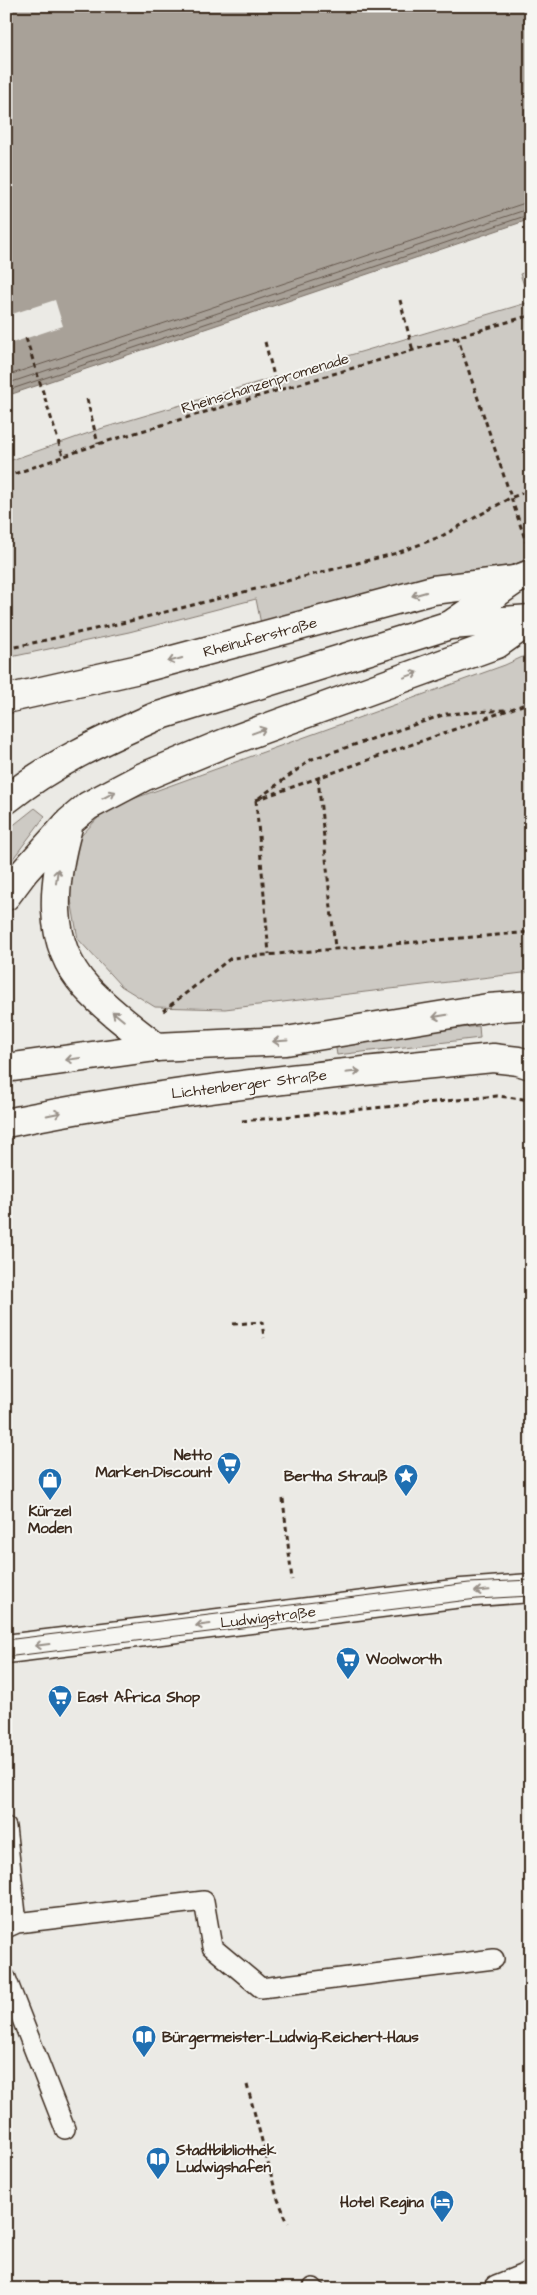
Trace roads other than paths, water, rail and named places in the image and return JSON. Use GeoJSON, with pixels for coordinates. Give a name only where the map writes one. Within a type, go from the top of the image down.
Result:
{"type":"FeatureCollection","features":[{"type":"Feature","properties":{"kind":"street"},"geometry":{"type":"LineString","coordinates":[[450,625],[524,568]]}},
{"type":"Feature","properties":{"kind":"street","name":"Rheinuferstraße"},"geometry":{"type":"LineString","coordinates":[[6,699],[139,669],[433,590],[524,568]]}},
{"type":"Feature","properties":{"kind":"street"},"geometry":{"type":"LineString","coordinates":[[6,800],[57,765],[109,737],[155,717],[450,625],[531,619]]}},
{"type":"Feature","properties":{"kind":"street"},"geometry":{"type":"LineString","coordinates":[[6,896],[24,872],[69,822],[88,806],[144,777],[225,743],[497,644],[531,619]]}},
{"type":"Feature","properties":{"kind":"street"},"geometry":{"type":"LineString","coordinates":[[69,822],[59,859],[55,890],[56,924],[65,956],[85,986],[106,1007],[156,1047]]}},
{"type":"Feature","properties":{"kind":"street"},"geometry":{"type":"LineString","coordinates":[[6,1068],[156,1047],[286,1041],[488,1008],[531,1006]]}},
{"type":"Feature","properties":{"kind":"street","name":"Lichtenberger Straße"},"geometry":{"type":"LineString","coordinates":[[6,1123],[186,1091],[278,1080],[493,1058],[518,1061],[531,1065]]}},
{"type":"Feature","properties":{"kind":"street","name":"Ludwigstraße"},"geometry":{"type":"LineString","coordinates":[[6,1649],[462,1593],[531,1588]]}},
{"type":"Feature","properties":{"kind":"lane"},"geometry":{"type":"LineString","coordinates":[[6,1827],[12,1926],[204,1901],[212,1947],[261,1988],[494,1959]]}},
{"type":"Feature","properties":{"kind":"lane"},"geometry":{"type":"LineString","coordinates":[[6,1978],[65,2129]]}},
{"type":"Feature","properties":{"kind":"water"},"geometry":{"type":"Polygon","coordinates":[[[6,6],[531,6],[531,219],[6,396],[6,6]]]}},
{"type":"Feature","properties":{"kind":"tram line"},"geometry":{"type":"LineString","coordinates":[[6,1640],[469,1583],[531,1580]]}},
{"type":"Feature","properties":{"kind":"tram line"},"geometry":{"type":"LineString","coordinates":[[6,1657],[477,1599],[531,1596]]}},
{"type":"Feature","properties":{"kind":"place","name":"Netto Marken-Discount"},"geometry":{"type":"Point","coordinates":[229,1485]}},
{"type":"Feature","properties":{"kind":"place","name":"Bertha Strauß"},"geometry":{"type":"Point","coordinates":[406,1497]}},
{"type":"Feature","properties":{"kind":"place","name":"Kürzel Moden"},"geometry":{"type":"Point","coordinates":[50,1501]}},
{"type":"Feature","properties":{"kind":"place","name":"Woolworth"},"geometry":{"type":"Point","coordinates":[348,1680]}},
{"type":"Feature","properties":{"kind":"place","name":"East Africa Shop"},"geometry":{"type":"Point","coordinates":[60,1718]}},
{"type":"Feature","properties":{"kind":"place","name":"Bürgermeister-Ludwig-Reichert-Haus"},"geometry":{"type":"Point","coordinates":[144,2058]}},
{"type":"Feature","properties":{"kind":"place","name":"Stadtbibliothek Ludwigshafen"},"geometry":{"type":"Point","coordinates":[158,2180]}},
{"type":"Feature","properties":{"kind":"place","name":"Hotel Regina"},"geometry":{"type":"Point","coordinates":[442,2223]}}]}
